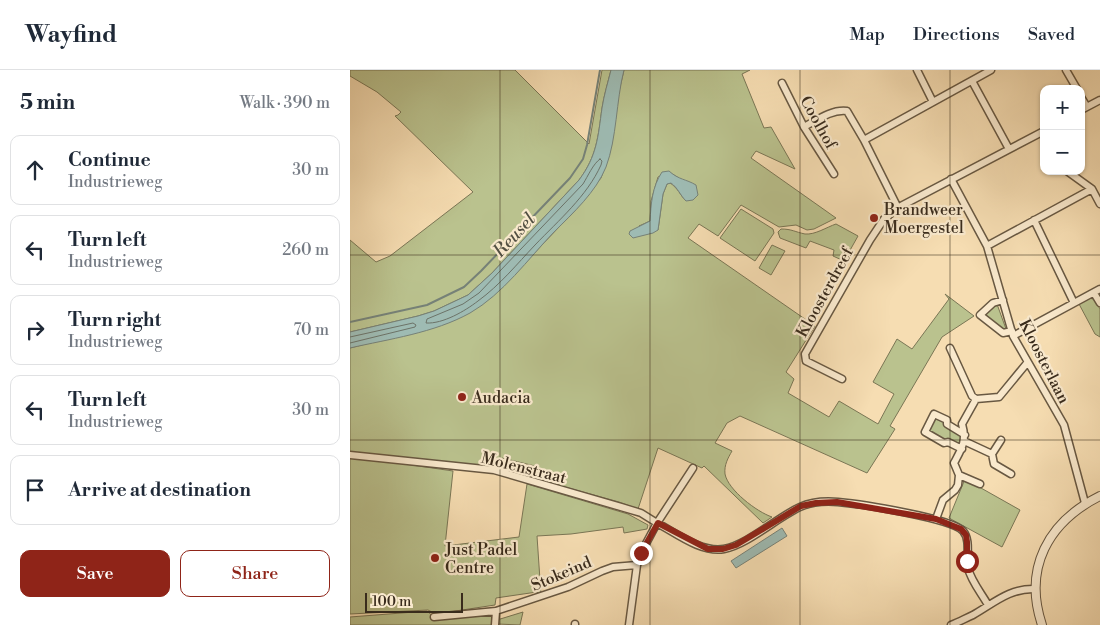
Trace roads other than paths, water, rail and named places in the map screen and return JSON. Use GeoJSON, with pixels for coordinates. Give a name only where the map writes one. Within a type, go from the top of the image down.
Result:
{"type":"FeatureCollection","features":[{"type":"Feature","properties":{"kind":"street"},"geometry":{"type":"LineString","coordinates":[[917,70],[934,102]]}},
{"type":"Feature","properties":{"kind":"street"},"geometry":{"type":"LineString","coordinates":[[864,140],[991,70]]}},
{"type":"Feature","properties":{"kind":"street"},"geometry":{"type":"LineString","coordinates":[[1066,70],[1075,85]]}},
{"type":"Feature","properties":{"kind":"street"},"geometry":{"type":"LineString","coordinates":[[972,81],[1009,149]]}},
{"type":"Feature","properties":{"kind":"street","name":"Coolhof"},"geometry":{"type":"LineString","coordinates":[[782,82],[804,127],[834,174]]}},
{"type":"Feature","properties":{"kind":"street"},"geometry":{"type":"LineString","coordinates":[[1085,108],[1100,100]]}},
{"type":"Feature","properties":{"kind":"street"},"geometry":{"type":"LineString","coordinates":[[804,127],[833,112],[847,111],[864,140],[898,208],[1040,132]]}},
{"type":"Feature","properties":{"kind":"street"},"geometry":{"type":"LineString","coordinates":[[1073,175],[1092,189],[1100,204]]}},
{"type":"Feature","properties":{"kind":"street","name":"Kloosterlaan"},"geometry":{"type":"LineString","coordinates":[[951,179],[987,246],[1012,334],[1064,425],[1085,503]]}},
{"type":"Feature","properties":{"kind":"street"},"geometry":{"type":"LineString","coordinates":[[987,246],[1092,189]]}},
{"type":"Feature","properties":{"kind":"street","name":"Kloosterdreef"},"geometry":{"type":"LineString","coordinates":[[842,379],[806,361],[805,354],[870,240],[884,219],[898,208]]}},
{"type":"Feature","properties":{"kind":"street"},"geometry":{"type":"LineString","coordinates":[[1034,220],[1074,303]]}},
{"type":"Feature","properties":{"kind":"street"},"geometry":{"type":"LineString","coordinates":[[1002,300],[993,303],[980,315],[1003,333],[1012,334],[1097,291],[1100,303]]}},
{"type":"Feature","properties":{"kind":"street"},"geometry":{"type":"LineString","coordinates":[[950,348],[972,396],[976,399],[999,397],[1027,363]]}},
{"type":"Feature","properties":{"kind":"street"},"geometry":{"type":"LineString","coordinates":[[936,519],[943,500],[958,485],[959,475],[954,463],[962,449],[965,438],[962,424],[976,399]]}},
{"type":"Feature","properties":{"kind":"street"},"geometry":{"type":"LineString","coordinates":[[962,449],[948,442],[944,443],[925,432],[934,414],[947,420],[947,424],[965,438],[992,454]]}},
{"type":"Feature","properties":{"kind":"street"},"geometry":{"type":"LineString","coordinates":[[1001,440],[992,454],[994,464],[1011,474]]}},
{"type":"Feature","properties":{"kind":"street","name":"Molenstraat"},"geometry":{"type":"LineString","coordinates":[[350,455],[494,470],[641,514],[708,549],[723,549],[736,545],[801,506],[816,503],[837,502],[936,519],[961,529],[966,535],[969,571],[988,605]]}},
{"type":"Feature","properties":{"kind":"street"},"geometry":{"type":"LineString","coordinates":[[629,625],[637,565],[641,553],[693,468]]}},
{"type":"Feature","properties":{"kind":"street"},"geometry":{"type":"LineString","coordinates":[[959,475],[980,484]]}},
{"type":"Feature","properties":{"kind":"street"},"geometry":{"type":"LineString","coordinates":[[1042,625],[1037,610],[1035,589],[1040,559],[1046,545],[1055,530],[1068,517],[1085,503],[1100,496]]}},
{"type":"Feature","properties":{"kind":"street","name":"Stokeind"},"geometry":{"type":"LineString","coordinates":[[434,616],[496,612],[568,587],[613,567],[637,565]]}},
{"type":"Feature","properties":{"kind":"street"},"geometry":{"type":"LineString","coordinates":[[951,625],[973,615],[1008,594],[1024,588],[1035,589]]}},
{"type":"Feature","properties":{"kind":"street"},"geometry":{"type":"LineString","coordinates":[[495,625],[496,612]]}},
{"type":"Feature","properties":{"kind":"water"},"geometry":{"type":"Polygon","coordinates":[[[611,70],[624,70],[610,156],[602,176],[583,202],[515,275],[482,305],[456,320],[411,335],[350,348],[350,332],[434,311],[468,295],[492,273],[579,180],[590,163],[596,146],[611,70]]]}},
{"type":"Feature","properties":{"kind":"water"},"geometry":{"type":"Polygon","coordinates":[[[669,171],[696,185],[698,195],[693,200],[686,201],[671,183],[667,184],[663,194],[658,230],[633,238],[629,234],[630,231],[650,221],[656,184],[662,172],[669,171]]]}},
{"type":"Feature","properties":{"kind":"water"},"geometry":{"type":"Polygon","coordinates":[[[782,528],[787,536],[736,568],[731,561],[782,528]]]}},
{"type":"Feature","properties":{"kind":"waterway","name":"Reusel"},"geometry":{"type":"LineString","coordinates":[[350,322],[427,305],[464,287],[481,271],[570,178],[583,159],[600,70]]}},
{"type":"Feature","properties":{"kind":"place","name":"Brandweer Moergestel"},"geometry":{"type":"Point","coordinates":[874,218]}},
{"type":"Feature","properties":{"kind":"place","name":"Audacia"},"geometry":{"type":"Point","coordinates":[462,397]}},
{"type":"Feature","properties":{"kind":"place","name":"Just Padel Centre"},"geometry":{"type":"Point","coordinates":[435,558]}}]}
